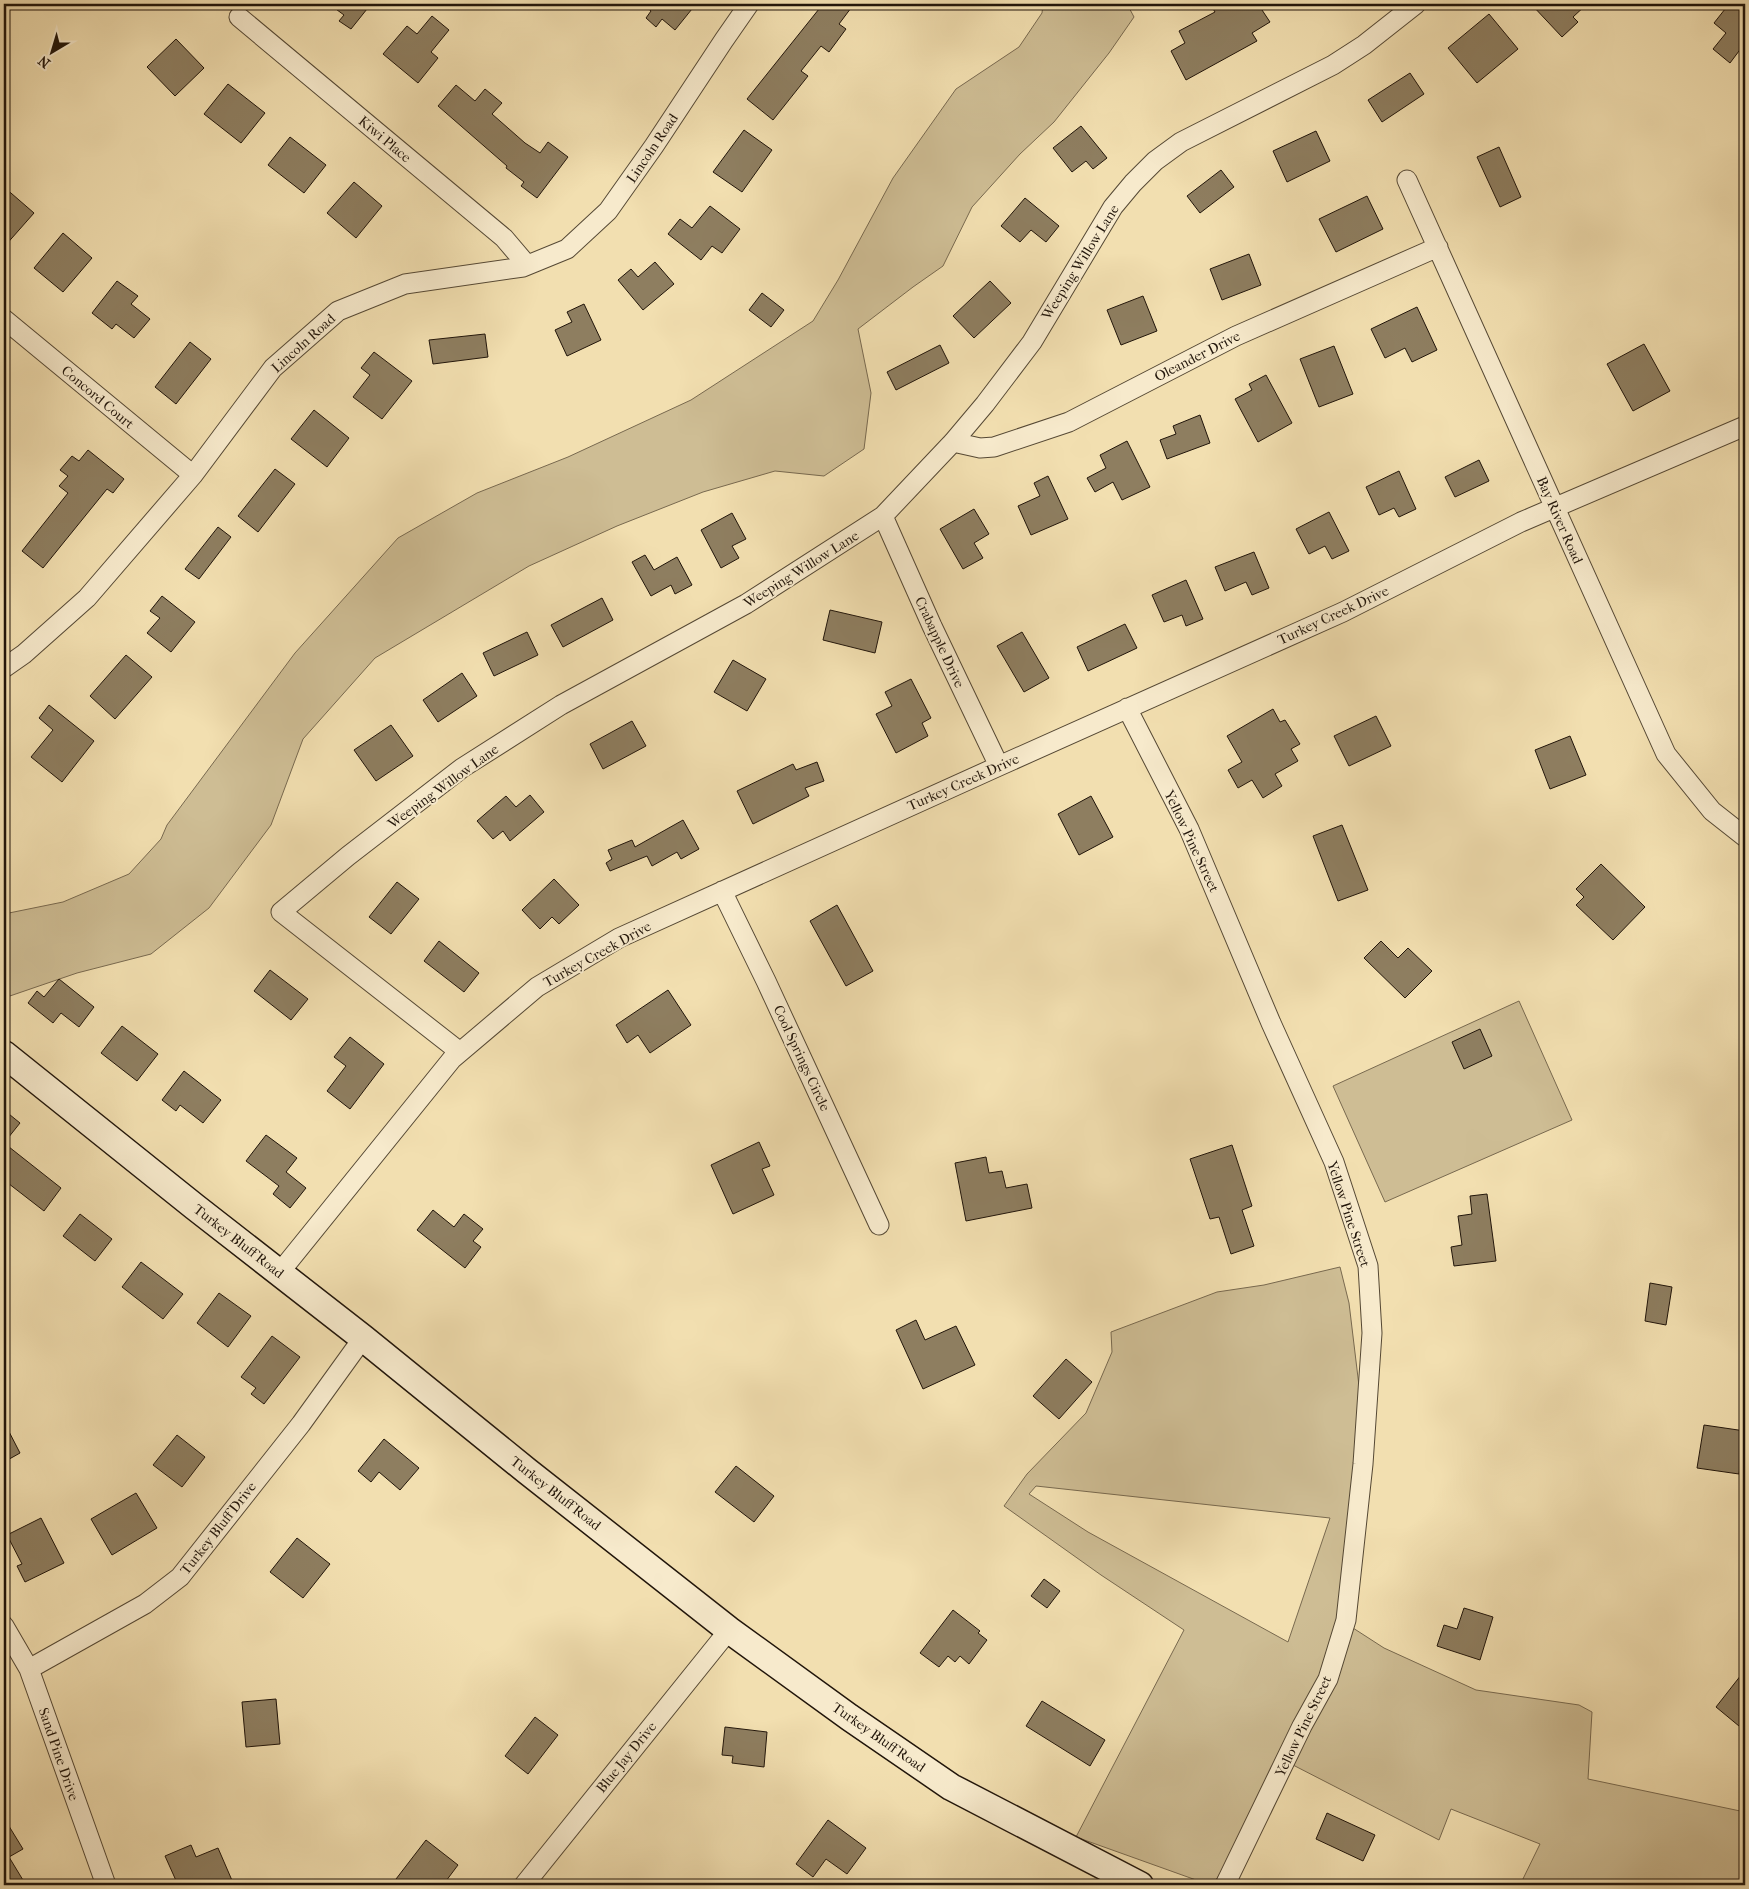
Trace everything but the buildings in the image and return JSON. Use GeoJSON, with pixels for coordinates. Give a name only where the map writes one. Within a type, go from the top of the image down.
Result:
{"type":"FeatureCollection","features":[{"type":"Feature","properties":{"kind":"street","name":"Lincoln Road"},"geometry":{"type":"LineString","coordinates":[[4,668],[24,654],[86,598],[193,475],[273,368],[338,311],[405,284],[527,265],[568,249],[608,211],[750,4]]}},
{"type":"Feature","properties":{"kind":"street","name":"Weeping Willow Lane"},"geometry":{"type":"LineString","coordinates":[[460,1052],[281,912],[348,856],[462,768],[561,706],[746,604],[883,516],[953,442],[985,404],[1032,342],[1113,207],[1133,182],[1155,161],[1181,142],[1333,65],[1364,45],[1416,4]]}},
{"type":"Feature","properties":{"kind":"street","name":"Kiwi Place"},"geometry":{"type":"LineString","coordinates":[[239,17],[504,238],[527,265]]}},
{"type":"Feature","properties":{"kind":"street","name":"Bay River Road"},"geometry":{"type":"LineString","coordinates":[[1407,180],[1666,754],[1712,811],[1745,837]]}},
{"type":"Feature","properties":{"kind":"street","name":"Oleander Drive"},"geometry":{"type":"LineString","coordinates":[[953,442],[980,448],[994,447],[1069,422],[1236,336],[1438,247]]}},
{"type":"Feature","properties":{"kind":"street","name":"Concord Court"},"geometry":{"type":"LineString","coordinates":[[4,319],[193,475]]}},
{"type":"Feature","properties":{"kind":"street","name":"Turkey Creek Drive"},"geometry":{"type":"LineString","coordinates":[[280,1272],[452,1059],[537,987],[619,938],[1343,612],[1521,522],[1745,426]]}},
{"type":"Feature","properties":{"kind":"street","name":"Crabapple Drive"},"geometry":{"type":"LineString","coordinates":[[883,516],[932,626],[999,766]]}},
{"type":"Feature","properties":{"kind":"street","name":"Yellow Pine Street"},"geometry":{"type":"LineString","coordinates":[[1127,708],[1189,829],[1271,1023],[1334,1162],[1368,1266],[1372,1333],[1363,1464],[1346,1620],[1328,1679],[1302,1726],[1225,1885]]}},
{"type":"Feature","properties":{"kind":"street","name":"Cool Springs Circle"},"geometry":{"type":"LineString","coordinates":[[722,891],[771,990],[880,1225]]}},
{"type":"Feature","properties":{"kind":"street","name":"Turkey Bluff Road"},"geometry":{"type":"LineString","coordinates":[[4,1054],[729,1630],[951,1787],[1140,1885]]}},
{"type":"Feature","properties":{"kind":"street","name":"Turkey Bluff Drive"},"geometry":{"type":"LineString","coordinates":[[29,1669],[145,1604],[180,1577],[301,1424],[363,1338]]}},
{"type":"Feature","properties":{"kind":"street","name":"Sand Pine Drive"},"geometry":{"type":"LineString","coordinates":[[4,1626],[29,1669],[106,1885]]}},
{"type":"Feature","properties":{"kind":"street","name":"Blue Jay Drive"},"geometry":{"type":"LineString","coordinates":[[524,1885],[729,1630]]}},
{"type":"Feature","properties":{"kind":"shaded area"},"geometry":{"type":"Polygon","coordinates":[[[1043,4],[1127,4],[1134,17],[1109,53],[1054,122],[1020,154],[972,207],[943,266],[858,329],[871,393],[864,449],[824,476],[775,471],[703,492],[617,526],[529,566],[375,658],[303,739],[271,825],[209,908],[151,954],[77,973],[4,998],[4,914],[63,902],[129,874],[161,839],[167,825],[295,653],[398,538],[477,493],[568,457],[691,400],[813,321],[838,280],[893,178],[956,89],[1019,47],[1042,13],[1043,4]]]}},
{"type":"Feature","properties":{"kind":"shaded area"},"geometry":{"type":"Polygon","coordinates":[[[1519,1001],[1572,1120],[1385,1202],[1333,1086],[1519,1001]]]}},
{"type":"Feature","properties":{"kind":"shaded area"},"geometry":{"type":"Polygon","coordinates":[[[1340,1267],[1349,1303],[1359,1386],[1354,1465],[1337,1619],[1319,1676],[1225,1865],[1213,1885],[1210,1885],[1076,1837],[1184,1630],[1101,1575],[1004,1506],[1027,1474],[1086,1413],[1112,1352],[1111,1332],[1217,1292],[1264,1285],[1340,1267]],[[1036,1486],[1029,1494],[1088,1532],[1288,1642],[1330,1518],[1036,1486]]]}},
{"type":"Feature","properties":{"kind":"shaded area"},"geometry":{"type":"Polygon","coordinates":[[[1353,1628],[1384,1648],[1476,1690],[1579,1705],[1592,1712],[1588,1779],[1745,1812],[1745,1885],[1665,1881],[1663,1885],[1520,1885],[1540,1844],[1451,1809],[1439,1840],[1293,1765],[1353,1628]]]}}]}
